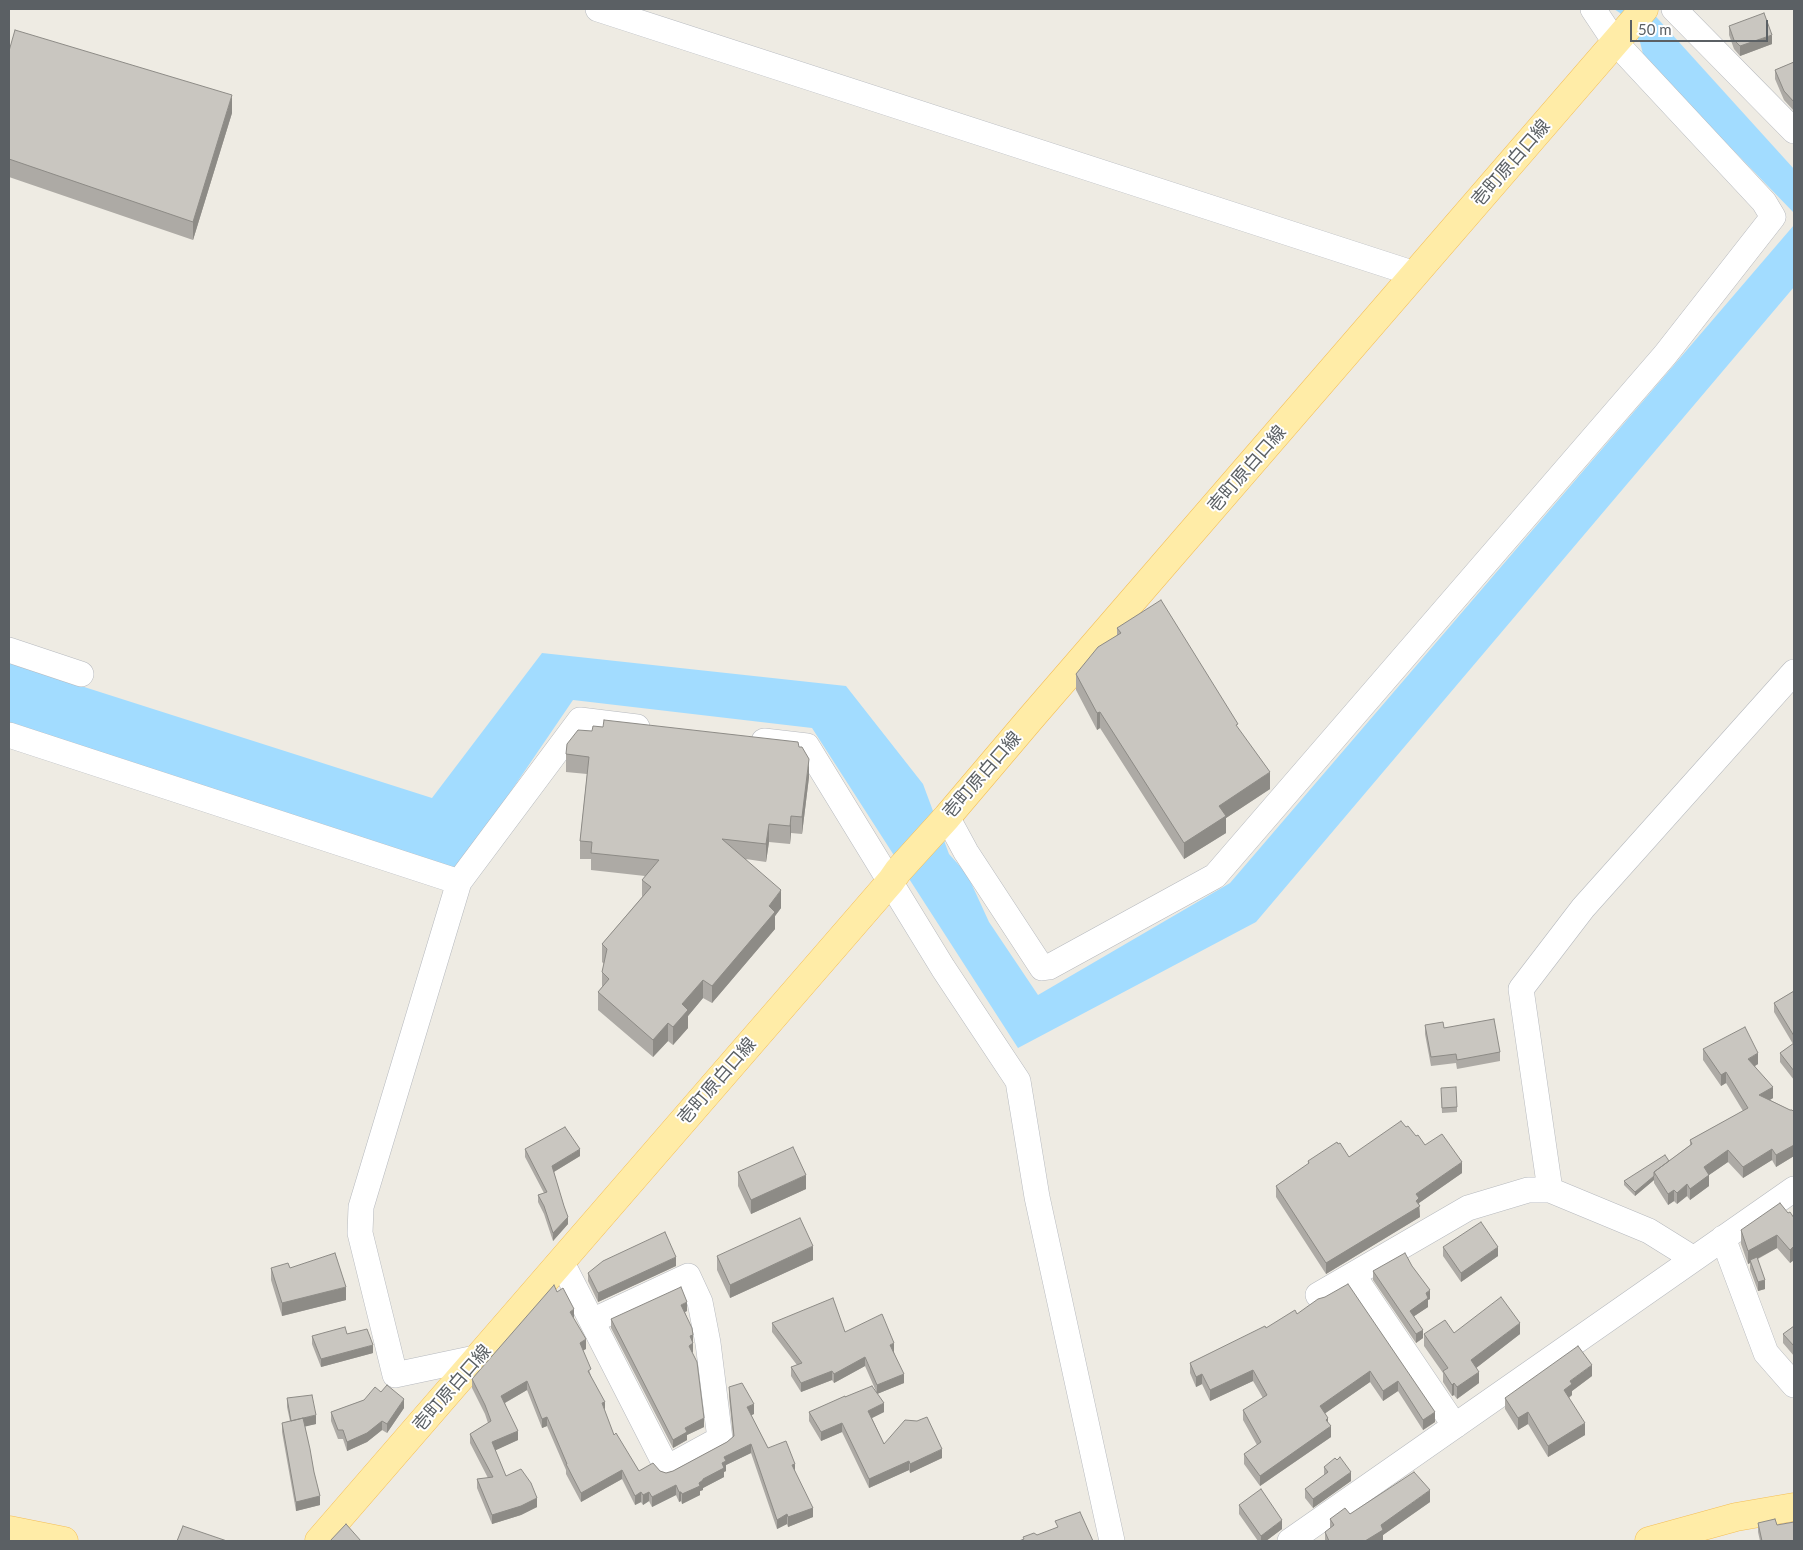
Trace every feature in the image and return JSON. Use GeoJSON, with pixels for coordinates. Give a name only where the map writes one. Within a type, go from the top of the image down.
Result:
{"type":"FeatureCollection","features":[{"type":"Feature","properties":{"kind":"main road","name":"壱町原白口線"},"geometry":{"type":"LineString","coordinates":[[319,1541],[1644,9]]}},
{"type":"Feature","properties":{"kind":"main road"},"geometry":{"type":"LineString","coordinates":[[1648,1541],[1736,1518],[1794,1507]]}},
{"type":"Feature","properties":{"kind":"main road"},"geometry":{"type":"LineString","coordinates":[[9,1530],[64,1541]]}},
{"type":"Feature","properties":{"kind":"street"},"geometry":{"type":"LineString","coordinates":[[598,9],[1415,274]]}},
{"type":"Feature","properties":{"kind":"street"},"geometry":{"type":"LineString","coordinates":[[943,821],[966,852],[1042,968],[1049,967],[1215,876],[1665,355],[1773,217],[1764,202],[1594,9]]}},
{"type":"Feature","properties":{"kind":"street"},"geometry":{"type":"LineString","coordinates":[[1674,9],[1794,131]]}},
{"type":"Feature","properties":{"kind":"street"},"geometry":{"type":"LineString","coordinates":[[9,650],[82,674]]}},
{"type":"Feature","properties":{"kind":"street"},"geometry":{"type":"LineString","coordinates":[[1550,1190],[1521,989],[1583,908],[1794,672]]}},
{"type":"Feature","properties":{"kind":"street"},"geometry":{"type":"LineString","coordinates":[[480,1357],[395,1375],[360,1233],[361,1207],[459,882],[580,720],[659,729]]}},
{"type":"Feature","properties":{"kind":"street"},"geometry":{"type":"LineString","coordinates":[[9,735],[459,882]]}},
{"type":"Feature","properties":{"kind":"street"},"geometry":{"type":"LineString","coordinates":[[738,738],[807,746],[894,876],[943,968],[1018,1081],[1037,1197],[1112,1541]]}},
{"type":"Feature","properties":{"kind":"street"},"geometry":{"type":"LineString","coordinates":[[1290,1541],[1794,1189]]}},
{"type":"Feature","properties":{"kind":"street"},"geometry":{"type":"LineString","coordinates":[[1318,1295],[1468,1208],[1528,1190],[1550,1190],[1649,1231],[1694,1259]]}},
{"type":"Feature","properties":{"kind":"street"},"geometry":{"type":"LineString","coordinates":[[1724,1238],[1766,1352],[1794,1385]]}},
{"type":"Feature","properties":{"kind":"street"},"geometry":{"type":"LineString","coordinates":[[561,1261],[667,1468],[720,1439],[708,1343],[700,1302],[688,1276],[592,1321]]}},
{"type":"Feature","properties":{"kind":"street"},"geometry":{"type":"LineString","coordinates":[[1353,1275],[1455,1426]]}},
{"type":"Feature","properties":{"kind":"water"},"geometry":{"type":"Polygon","coordinates":[[[1614,9],[1649,9],[1794,169],[1794,213],[1644,58],[1640,42],[1620,13],[1614,9]]]}},
{"type":"Feature","properties":{"kind":"water"},"geometry":{"type":"Polygon","coordinates":[[[1794,225],[1794,287],[1256,922],[1018,1048],[812,728],[573,700],[458,869],[9,729],[9,663],[432,798],[542,653],[846,686],[923,784],[949,854],[967,874],[989,922],[1038,995],[1230,883],[1794,225]]]}},
{"type":"Feature","properties":{"kind":"building"},"geometry":{"type":"Polygon","coordinates":[[[1764,13],[1772,35],[1740,46],[1734,40],[1729,26],[1764,13]]]}},
{"type":"Feature","properties":{"kind":"building"},"geometry":{"type":"Polygon","coordinates":[[[15,30],[232,95],[193,222],[9,159],[9,51],[15,30]]]}},
{"type":"Feature","properties":{"kind":"building"},"geometry":{"type":"Polygon","coordinates":[[[1794,62],[1794,102],[1784,91],[1775,70],[1794,62]]]}},
{"type":"Feature","properties":{"kind":"building"},"geometry":{"type":"Polygon","coordinates":[[[1161,600],[1238,724],[1236,725],[1270,772],[1219,806],[1226,816],[1184,843],[1100,712],[1097,713],[1076,674],[1098,647],[1121,633],[1117,628],[1161,600]]]}},
{"type":"Feature","properties":{"kind":"building"},"geometry":{"type":"Polygon","coordinates":[[[604,720],[798,742],[799,747],[802,747],[809,759],[802,817],[791,816],[790,826],[769,824],[766,844],[722,839],[781,890],[769,906],[775,912],[712,986],[703,980],[682,1004],[688,1010],[673,1027],[668,1023],[653,1040],[598,992],[609,979],[602,972],[607,949],[602,944],[651,887],[642,880],[659,860],[591,853],[592,842],[580,841],[589,757],[566,754],[567,744],[578,730],[592,731],[593,726],[603,727],[604,720]]]}},
{"type":"Feature","properties":{"kind":"building"},"geometry":{"type":"Polygon","coordinates":[[[1794,991],[1794,1036],[1774,1003],[1794,991]]]}},
{"type":"Feature","properties":{"kind":"building"},"geometry":{"type":"Polygon","coordinates":[[[1494,1019],[1500,1052],[1457,1060],[1456,1054],[1431,1057],[1425,1025],[1443,1022],[1444,1028],[1494,1019]]]}},
{"type":"Feature","properties":{"kind":"building"},"geometry":{"type":"Polygon","coordinates":[[[1745,1027],[1758,1053],[1748,1059],[1773,1087],[1759,1095],[1794,1112],[1794,1145],[1776,1155],[1772,1149],[1743,1167],[1728,1150],[1704,1167],[1709,1175],[1690,1189],[1687,1184],[1677,1193],[1674,1190],[1668,1194],[1654,1172],[1692,1144],[1690,1140],[1748,1108],[1726,1072],[1721,1075],[1703,1049],[1745,1027]]]}},
{"type":"Feature","properties":{"kind":"building"},"geometry":{"type":"Polygon","coordinates":[[[1794,1043],[1794,1071],[1780,1053],[1794,1043]]]}},
{"type":"Feature","properties":{"kind":"building"},"geometry":{"type":"Polygon","coordinates":[[[1456,1087],[1457,1107],[1442,1108],[1441,1088],[1456,1087]]]}},
{"type":"Feature","properties":{"kind":"building"},"geometry":{"type":"Polygon","coordinates":[[[1401,1121],[1416,1136],[1418,1135],[1425,1145],[1442,1134],[1462,1162],[1416,1194],[1419,1198],[1416,1201],[1420,1206],[1326,1263],[1276,1186],[1309,1163],[1308,1161],[1337,1142],[1338,1144],[1340,1143],[1349,1157],[1401,1121]]]}},
{"type":"Feature","properties":{"kind":"building"},"geometry":{"type":"Polygon","coordinates":[[[565,1127],[580,1149],[552,1166],[568,1217],[553,1233],[544,1206],[538,1195],[547,1192],[525,1149],[565,1127]]]}},
{"type":"Feature","properties":{"kind":"building"},"geometry":{"type":"Polygon","coordinates":[[[793,1147],[806,1175],[751,1200],[738,1172],[793,1147]]]}},
{"type":"Feature","properties":{"kind":"building"},"geometry":{"type":"Polygon","coordinates":[[[1665,1155],[1669,1161],[1654,1172],[1654,1176],[1635,1192],[1624,1181],[1665,1155]]]}},
{"type":"Feature","properties":{"kind":"building"},"geometry":{"type":"Polygon","coordinates":[[[1780,1203],[1794,1218],[1794,1246],[1790,1250],[1777,1235],[1748,1251],[1741,1230],[1780,1203]]]}},
{"type":"Feature","properties":{"kind":"building"},"geometry":{"type":"Polygon","coordinates":[[[800,1218],[813,1246],[730,1285],[717,1256],[800,1218]]]}},
{"type":"Feature","properties":{"kind":"building"},"geometry":{"type":"Polygon","coordinates":[[[1481,1222],[1498,1247],[1461,1273],[1443,1247],[1481,1222]]]}},
{"type":"Feature","properties":{"kind":"building"},"geometry":{"type":"Polygon","coordinates":[[[665,1232],[676,1257],[598,1293],[588,1273],[603,1261],[665,1232]]]}},
{"type":"Feature","properties":{"kind":"building"},"geometry":{"type":"Polygon","coordinates":[[[335,1253],[346,1287],[282,1303],[271,1268],[288,1263],[290,1268],[335,1253]]]}},
{"type":"Feature","properties":{"kind":"building"},"geometry":{"type":"Polygon","coordinates":[[[1405,1253],[1430,1290],[1426,1293],[1428,1298],[1410,1311],[1423,1330],[1416,1334],[1373,1271],[1405,1253]]]}},
{"type":"Feature","properties":{"kind":"building"},"geometry":{"type":"Polygon","coordinates":[[[1757,1257],[1765,1280],[1758,1282],[1750,1260],[1757,1257]]]}},
{"type":"Feature","properties":{"kind":"building"},"geometry":{"type":"Polygon","coordinates":[[[1348,1284],[1435,1412],[1423,1420],[1398,1381],[1383,1391],[1370,1371],[1320,1406],[1331,1426],[1260,1476],[1244,1454],[1261,1442],[1243,1410],[1267,1395],[1253,1370],[1210,1390],[1202,1374],[1196,1377],[1190,1363],[1265,1326],[1266,1328],[1295,1310],[1297,1314],[1318,1299],[1348,1284]]]}},
{"type":"Feature","properties":{"kind":"building"},"geometry":{"type":"Polygon","coordinates":[[[554,1285],[557,1292],[563,1288],[574,1309],[570,1312],[586,1339],[580,1343],[591,1369],[588,1371],[605,1402],[602,1403],[614,1435],[616,1433],[639,1471],[653,1463],[660,1471],[666,1473],[673,1471],[727,1442],[734,1436],[729,1387],[742,1383],[754,1404],[747,1407],[768,1448],[786,1441],[795,1464],[792,1465],[813,1508],[788,1517],[787,1514],[777,1520],[751,1444],[724,1457],[726,1461],[722,1463],[724,1468],[703,1479],[699,1483],[700,1486],[682,1494],[676,1485],[652,1497],[649,1492],[643,1495],[641,1492],[635,1496],[622,1470],[581,1493],[566,1464],[547,1417],[542,1419],[527,1381],[501,1396],[518,1431],[492,1442],[506,1476],[521,1469],[531,1483],[537,1498],[521,1506],[492,1515],[477,1479],[493,1477],[470,1434],[491,1421],[472,1379],[554,1285]]]}},
{"type":"Feature","properties":{"kind":"building"},"geometry":{"type":"Polygon","coordinates":[[[681,1287],[687,1302],[681,1305],[692,1328],[693,1335],[690,1336],[693,1343],[689,1346],[697,1362],[704,1418],[685,1428],[687,1432],[673,1440],[611,1319],[681,1287]]]}},
{"type":"Feature","properties":{"kind":"building"},"geometry":{"type":"Polygon","coordinates":[[[1501,1297],[1520,1323],[1471,1360],[1479,1372],[1457,1387],[1454,1383],[1452,1385],[1443,1371],[1448,1368],[1424,1334],[1445,1320],[1454,1333],[1501,1297]]]}},
{"type":"Feature","properties":{"kind":"building"},"geometry":{"type":"Polygon","coordinates":[[[833,1298],[845,1332],[882,1314],[894,1343],[890,1345],[904,1374],[877,1385],[865,1357],[834,1374],[832,1371],[801,1383],[791,1367],[802,1363],[772,1323],[833,1298]]]}},
{"type":"Feature","properties":{"kind":"building"},"geometry":{"type":"Polygon","coordinates":[[[1794,1326],[1794,1346],[1783,1334],[1794,1326]]]}},
{"type":"Feature","properties":{"kind":"building"},"geometry":{"type":"Polygon","coordinates":[[[345,1327],[347,1334],[367,1329],[373,1345],[321,1359],[312,1336],[345,1327]]]}},
{"type":"Feature","properties":{"kind":"building"},"geometry":{"type":"Polygon","coordinates":[[[1578,1346],[1592,1365],[1570,1381],[1572,1384],[1564,1390],[1585,1423],[1548,1446],[1528,1412],[1518,1418],[1505,1398],[1578,1346]]]}},
{"type":"Feature","properties":{"kind":"building"},"geometry":{"type":"Polygon","coordinates":[[[387,1385],[404,1399],[387,1424],[382,1421],[367,1433],[347,1442],[343,1430],[338,1430],[331,1412],[364,1400],[375,1387],[381,1392],[387,1385]]]}},
{"type":"Feature","properties":{"kind":"building"},"geometry":{"type":"Polygon","coordinates":[[[872,1386],[884,1403],[868,1411],[884,1444],[905,1420],[917,1421],[927,1417],[942,1449],[910,1464],[909,1461],[869,1479],[842,1423],[821,1432],[809,1412],[872,1386]]]}},
{"type":"Feature","properties":{"kind":"building"},"geometry":{"type":"Polygon","coordinates":[[[312,1395],[316,1415],[291,1421],[287,1398],[312,1395]]]}},
{"type":"Feature","properties":{"kind":"building"},"geometry":{"type":"Polygon","coordinates":[[[303,1418],[320,1496],[296,1502],[282,1423],[303,1418]]]}},
{"type":"Feature","properties":{"kind":"building"},"geometry":{"type":"Polygon","coordinates":[[[1340,1457],[1351,1472],[1313,1499],[1305,1489],[1328,1472],[1324,1467],[1335,1458],[1337,1460],[1340,1457]]]}},
{"type":"Feature","properties":{"kind":"building"},"geometry":{"type":"Polygon","coordinates":[[[1414,1472],[1430,1490],[1381,1525],[1383,1530],[1365,1541],[1329,1541],[1325,1532],[1334,1525],[1330,1519],[1345,1508],[1350,1514],[1414,1472]]]}},
{"type":"Feature","properties":{"kind":"building"},"geometry":{"type":"Polygon","coordinates":[[[1261,1489],[1282,1520],[1261,1536],[1239,1505],[1261,1489]]]}},
{"type":"Feature","properties":{"kind":"building"},"geometry":{"type":"Polygon","coordinates":[[[1080,1512],[1093,1541],[1019,1541],[1024,1539],[1023,1537],[1034,1533],[1037,1535],[1058,1527],[1055,1521],[1080,1512]]]}},
{"type":"Feature","properties":{"kind":"building"},"geometry":{"type":"Polygon","coordinates":[[[1775,1519],[1777,1525],[1794,1522],[1794,1541],[1762,1541],[1758,1523],[1775,1519]]]}},
{"type":"Feature","properties":{"kind":"building"},"geometry":{"type":"Polygon","coordinates":[[[346,1524],[361,1541],[330,1541],[346,1524]]]}},
{"type":"Feature","properties":{"kind":"building"},"geometry":{"type":"Polygon","coordinates":[[[183,1526],[227,1541],[177,1541],[183,1526]]]}}]}
